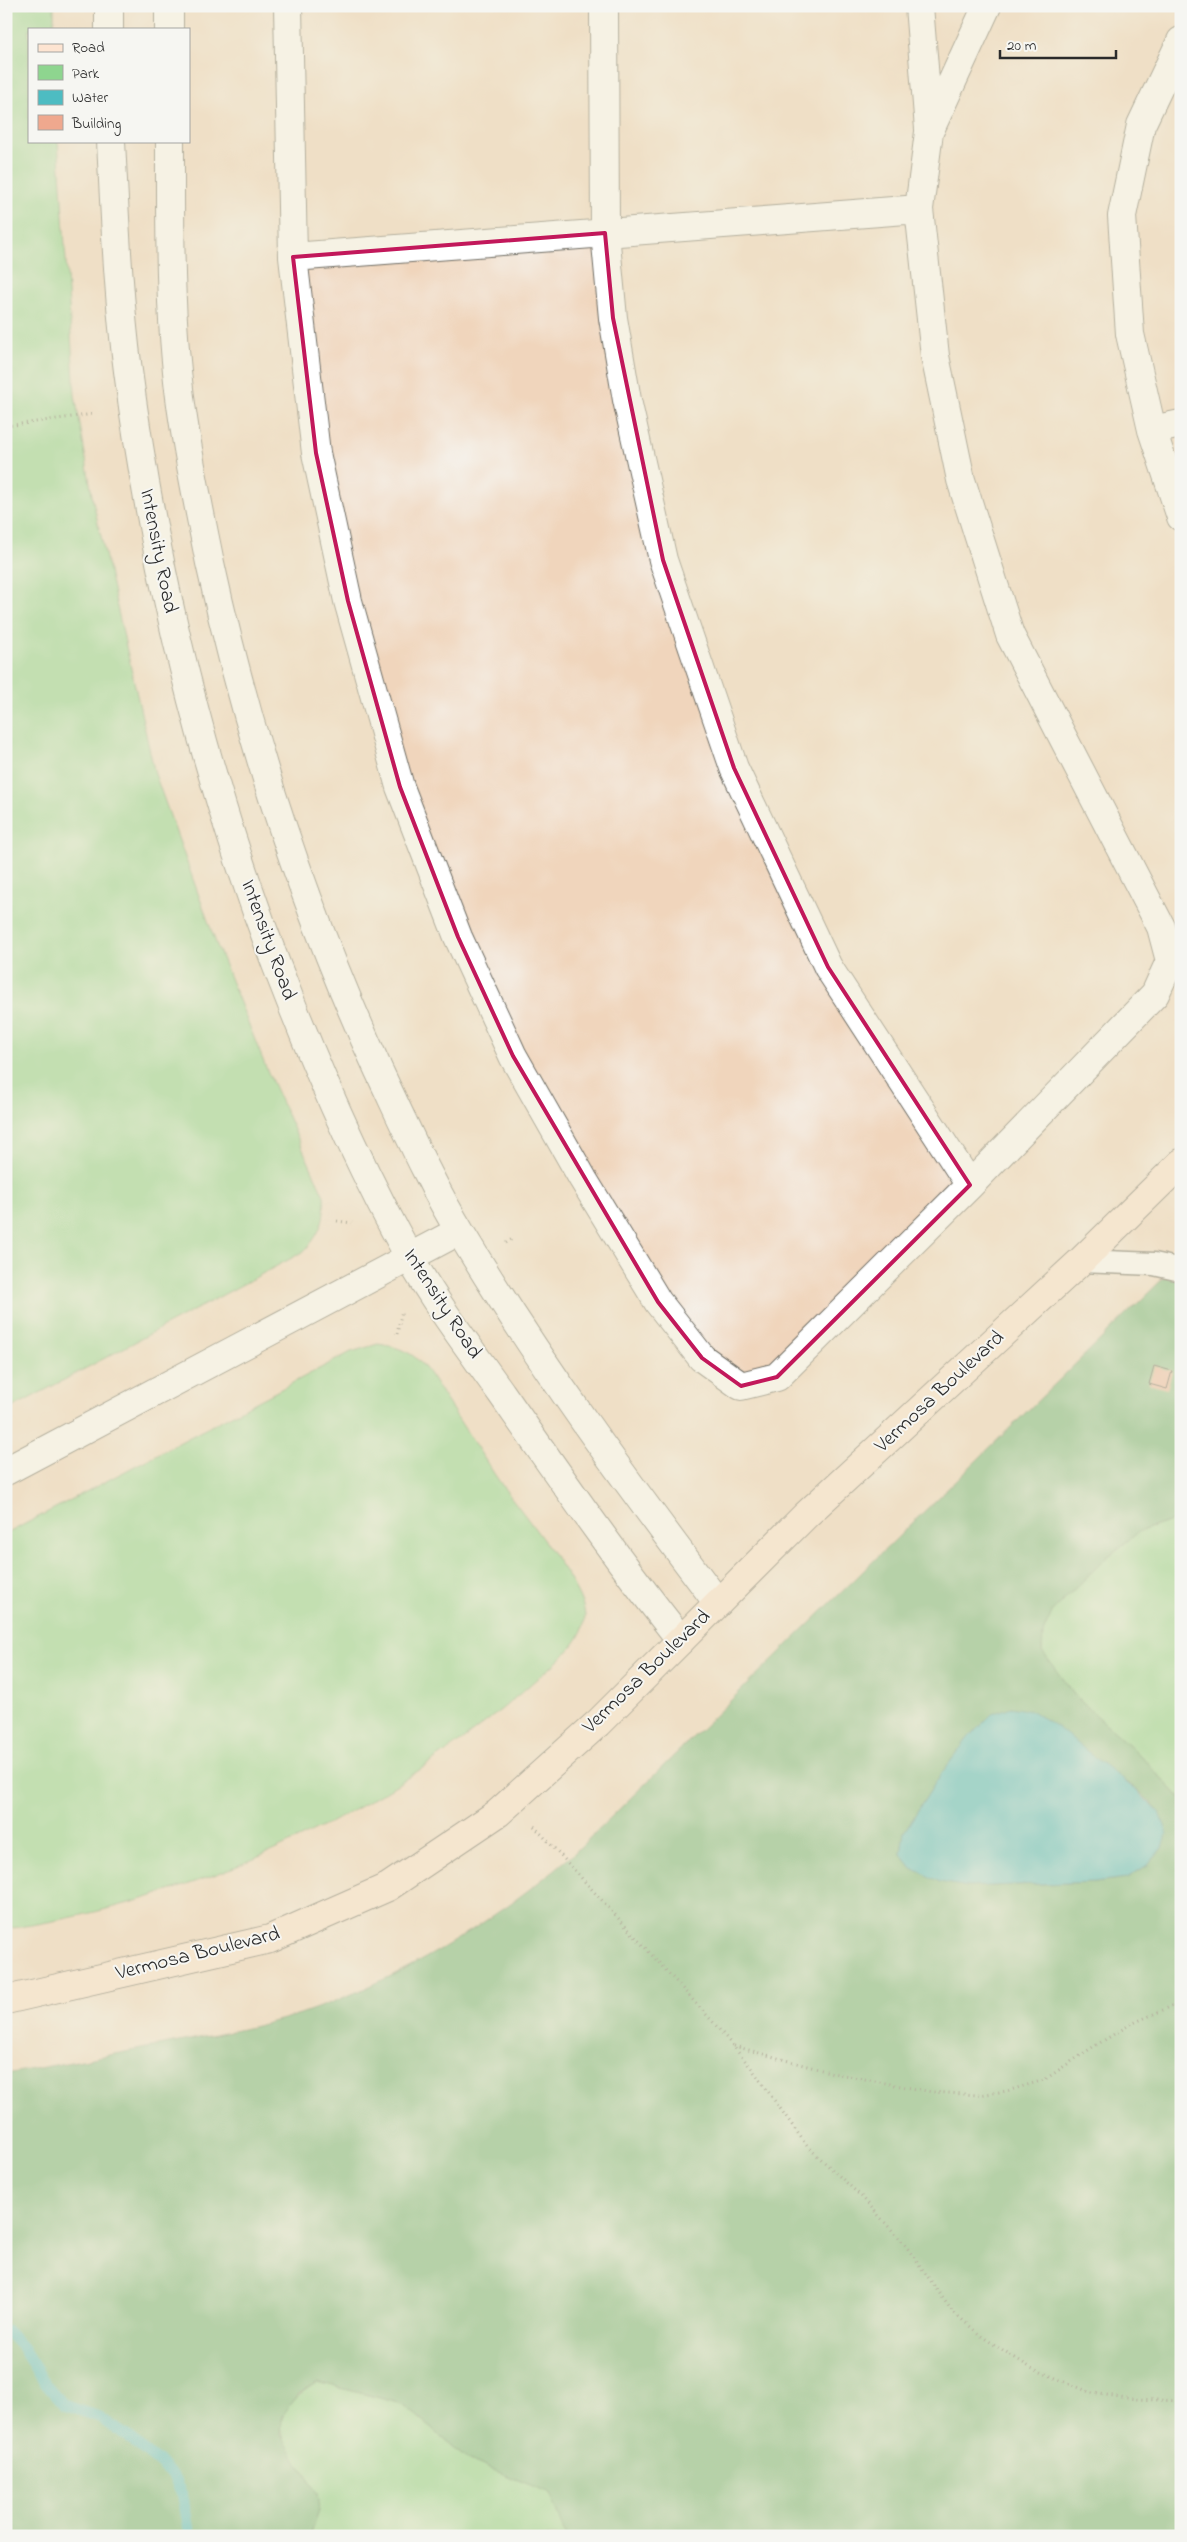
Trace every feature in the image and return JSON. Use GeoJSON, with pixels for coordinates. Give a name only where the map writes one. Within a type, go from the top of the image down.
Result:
{"type":"FeatureCollection","features":[{"type":"Feature","properties":{"kind":"main road","name":"Vermosa Boulevard"},"geometry":{"type":"LineString","coordinates":[[6,2000],[270,1939],[388,1887],[498,1813],[598,1723],[806,1515],[1081,1262],[1181,1163]]}},
{"type":"Feature","properties":{"kind":"street"},"geometry":{"type":"LineString","coordinates":[[109,6],[109,28]]}},
{"type":"Feature","properties":{"kind":"street"},"geometry":{"type":"LineString","coordinates":[[169,6],[169,28]]}},
{"type":"Feature","properties":{"kind":"street"},"geometry":{"type":"LineString","coordinates":[[288,6],[293,257],[316,454],[348,602],[400,787],[458,937],[513,1056],[583,1179],[658,1302],[702,1358],[741,1386],[776,1377],[970,1185],[1155,994],[1170,961],[1161,927],[1010,635],[961,480],[935,356],[918,210],[929,132],[919,6]]}},
{"type":"Feature","properties":{"kind":"street"},"geometry":{"type":"LineString","coordinates":[[604,6],[605,233],[613,318],[627,400],[663,560],[734,768],[828,968],[970,1185]]}},
{"type":"Feature","properties":{"kind":"street"},"geometry":{"type":"LineString","coordinates":[[929,132],[987,6]]}},
{"type":"Feature","properties":{"kind":"street"},"geometry":{"type":"LineString","coordinates":[[1181,41],[1141,125],[1122,216],[1130,334],[1152,430],[1181,517]]}},
{"type":"Feature","properties":{"kind":"street","name":"Intensity Road"},"geometry":{"type":"LineString","coordinates":[[111,142],[116,246],[135,419],[145,486],[168,604],[196,722],[229,832],[260,924],[310,1050],[357,1155],[410,1258],[527,1430],[681,1640]]}},
{"type":"Feature","properties":{"kind":"street"},"geometry":{"type":"LineString","coordinates":[[170,142],[171,263],[180,396],[204,535],[222,617],[251,725],[284,833],[337,972],[409,1135],[459,1231],[520,1327],[590,1429],[718,1603]]}},
{"type":"Feature","properties":{"kind":"street"},"geometry":{"type":"LineString","coordinates":[[293,257],[918,210]]}},
{"type":"Feature","properties":{"kind":"street"},"geometry":{"type":"LineString","coordinates":[[1152,430],[1181,424]]}},
{"type":"Feature","properties":{"kind":"street"},"geometry":{"type":"LineString","coordinates":[[6,1471],[459,1231]]}},
{"type":"Feature","properties":{"kind":"lane"},"geometry":{"type":"LineString","coordinates":[[1081,1262],[1154,1264],[1181,1270]]}},
{"type":"Feature","properties":{"kind":"path"},"geometry":{"type":"LineString","coordinates":[[6,426],[94,414]]}},
{"type":"Feature","properties":{"kind":"path"},"geometry":{"type":"LineString","coordinates":[[336,1221],[357,1224]]}},
{"type":"Feature","properties":{"kind":"path"},"geometry":{"type":"LineString","coordinates":[[397,1334],[403,1305]]}},
{"type":"Feature","properties":{"kind":"path"},"geometry":{"type":"LineString","coordinates":[[510,1801],[652,1954],[733,2046],[807,2146],[882,2219],[906,2246],[952,2311],[982,2336],[1031,2368],[1092,2392],[1136,2399],[1181,2402]]}},
{"type":"Feature","properties":{"kind":"path"},"geometry":{"type":"LineString","coordinates":[[733,2046],[833,2073],[932,2092],[979,2095],[1007,2091],[1044,2080],[1131,2024],[1181,2002]]}},
{"type":"Feature","properties":{"kind":"highlighted area"},"geometry":{"type":"Polygon","coordinates":[[[605,233],[613,318],[663,560],[734,768],[828,967],[970,1185],[777,1377],[741,1386],[702,1358],[658,1302],[513,1056],[458,937],[400,787],[348,601],[316,453],[293,257],[605,233]]]}},
{"type":"Feature","properties":{"kind":"shaded area"},"geometry":{"type":"Polygon","coordinates":[[[6,6],[1181,6],[1181,1261],[570,1857],[522,1897],[470,1933],[415,1965],[358,1992],[299,2014],[239,2031],[6,2074],[6,6]]]}},
{"type":"Feature","properties":{"kind":"green space"},"geometry":{"type":"Polygon","coordinates":[[[6,6],[54,6],[54,28],[28,28],[28,142],[58,142],[75,395],[93,501],[155,774],[216,943],[267,1070],[324,1196],[324,1212],[318,1233],[303,1252],[6,1411],[6,6]]]}},
{"type":"Feature","properties":{"kind":"green space"},"geometry":{"type":"Polygon","coordinates":[[[1181,1261],[1181,1518],[1140,1531],[1106,1558],[1053,1610],[1043,1633],[1042,1651],[1075,1696],[1136,1751],[1181,1799],[1181,2536],[567,2536],[550,2493],[469,2460],[403,2404],[318,2382],[299,2394],[282,2416],[281,2435],[317,2493],[319,2511],[310,2536],[6,2536],[6,2074],[249,2028],[300,2014],[337,2000],[408,1967],[475,1928],[507,1906],[570,1857],[1181,1261]],[[1011,1707],[992,1715],[968,1738],[941,1774],[904,1832],[901,1854],[912,1868],[989,1886],[1095,1882],[1127,1878],[1149,1864],[1163,1848],[1160,1818],[1152,1803],[1116,1774],[1011,1707]]]}},
{"type":"Feature","properties":{"kind":"green space"},"geometry":{"type":"Polygon","coordinates":[[[378,1344],[407,1352],[416,1358],[428,1372],[497,1478],[574,1586],[582,1603],[585,1616],[579,1636],[566,1654],[476,1730],[416,1772],[353,1810],[287,1844],[219,1873],[149,1897],[78,1916],[6,1929],[6,1534],[351,1352],[378,1344]]]}},
{"type":"Feature","properties":{"kind":"green space"},"geometry":{"type":"Polygon","coordinates":[[[1181,1518],[1181,1799],[1136,1751],[1075,1696],[1042,1652],[1042,1633],[1053,1610],[1106,1558],[1140,1531],[1181,1518]]]}},
{"type":"Feature","properties":{"kind":"green space"},"geometry":{"type":"Polygon","coordinates":[[[318,2382],[403,2404],[469,2460],[551,2493],[567,2536],[310,2536],[319,2511],[288,2452],[281,2428],[282,2418],[287,2407],[318,2382]]]}},
{"type":"Feature","properties":{"kind":"water"},"geometry":{"type":"Polygon","coordinates":[[[1011,1707],[1032,1711],[1057,1727],[1137,1791],[1159,1812],[1167,1834],[1163,1848],[1149,1864],[1127,1878],[1095,1882],[968,1887],[940,1882],[912,1868],[901,1854],[904,1832],[941,1774],[968,1738],[992,1714],[1011,1707]]]}},
{"type":"Feature","properties":{"kind":"building"},"geometry":{"type":"Polygon","coordinates":[[[1154,1366],[1172,1371],[1167,1389],[1149,1384],[1154,1366]]]}},
{"type":"Feature","properties":{"kind":"waterway"},"geometry":{"type":"LineString","coordinates":[[6,2330],[22,2347],[45,2383],[64,2405],[99,2417],[127,2436],[172,2474],[183,2497],[190,2536]]}}]}
